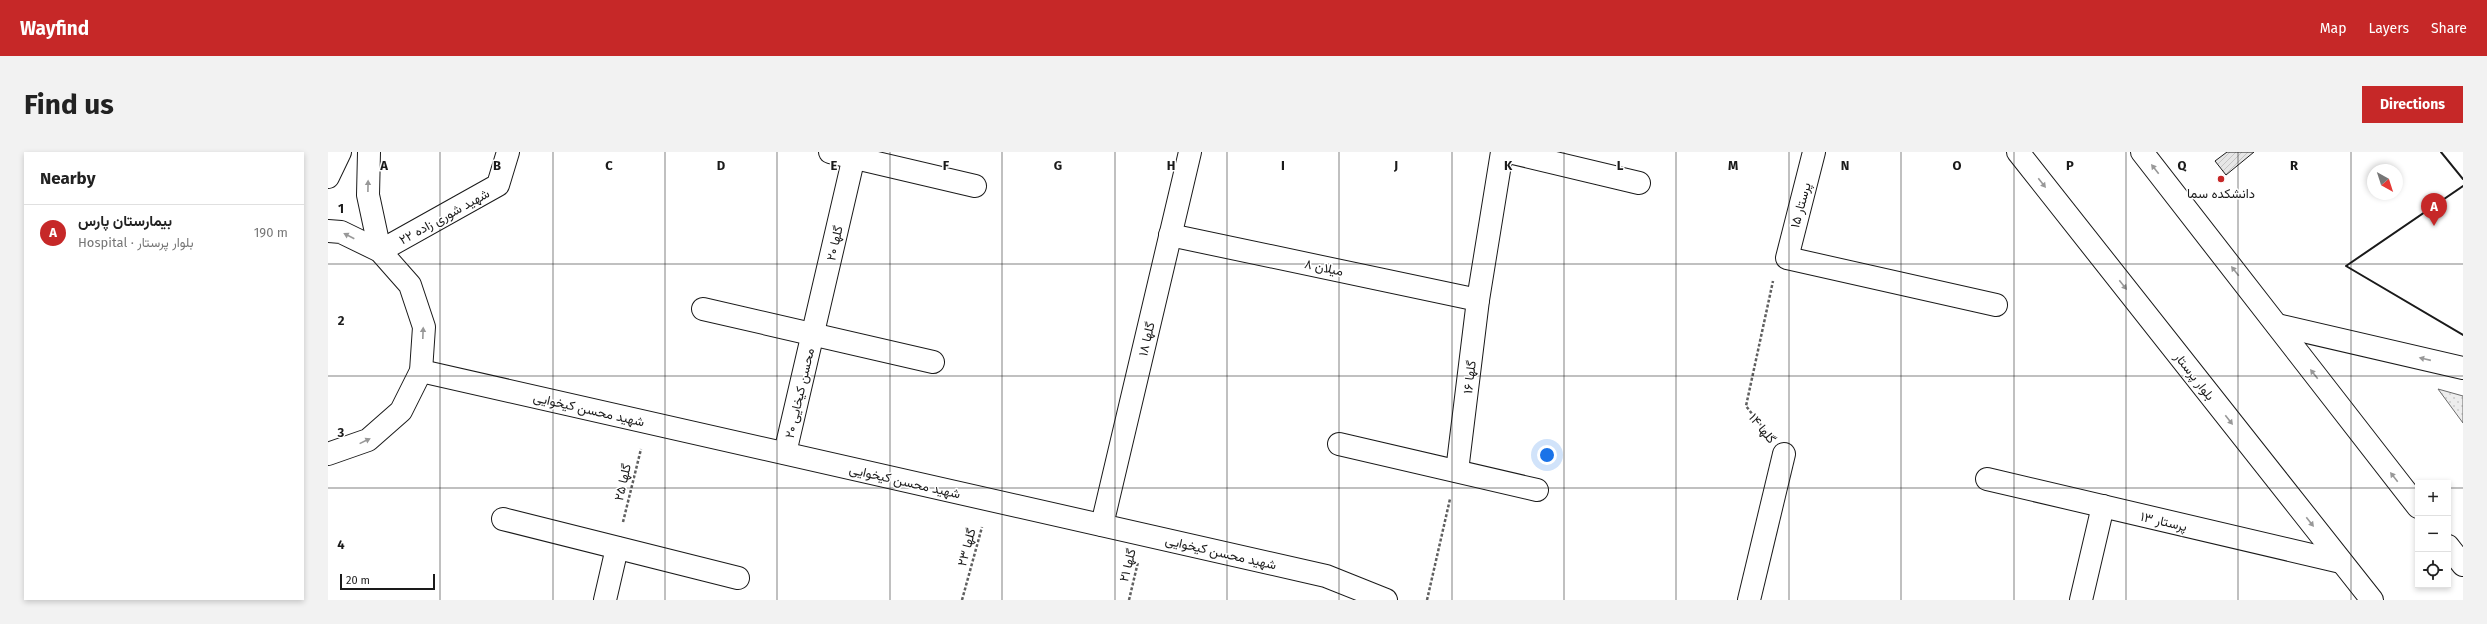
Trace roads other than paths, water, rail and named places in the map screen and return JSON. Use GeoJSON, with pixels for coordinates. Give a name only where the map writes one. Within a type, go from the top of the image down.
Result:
{"type":"FeatureCollection","features":[{"type":"Feature","properties":{"kind":"street"},"geometry":{"type":"LineString","coordinates":[[328,177],[340,152]]}},
{"type":"Feature","properties":{"kind":"street"},"geometry":{"type":"LineString","coordinates":[[369,152],[368,195],[380,251]]}},
{"type":"Feature","properties":{"kind":"street","name":"شهید شوری زاده ۲۲"},"geometry":{"type":"LineString","coordinates":[[380,251],[498,185],[508,152]]}},
{"type":"Feature","properties":{"kind":"street"},"geometry":{"type":"LineString","coordinates":[[830,152],[854,155],[975,186]]}},
{"type":"Feature","properties":{"kind":"street","name":"گلها ۱۸"},"geometry":{"type":"LineString","coordinates":[[1102,525],[1190,152]]}},
{"type":"Feature","properties":{"kind":"street","name":"گلها ۱۶"},"geometry":{"type":"LineString","coordinates":[[1457,471],[1478,300],[1502,152]]}},
{"type":"Feature","properties":{"kind":"street"},"geometry":{"type":"LineString","coordinates":[[1509,152],[1639,183]]}},
{"type":"Feature","properties":{"kind":"street","name":"پرستار ۱۵"},"geometry":{"type":"LineString","coordinates":[[1814,152],[1787,258],[1996,305]]}},
{"type":"Feature","properties":{"kind":"street","name":"بلوار پرستار"},"geometry":{"type":"LineString","coordinates":[[2018,152],[2372,600]]}},
{"type":"Feature","properties":{"kind":"street"},"geometry":{"type":"LineString","coordinates":[[2142,152],[2415,503]]}},
{"type":"Feature","properties":{"kind":"street","name":"گلها ۲۰"},"geometry":{"type":"LineString","coordinates":[[813,334],[854,155]]}},
{"type":"Feature","properties":{"kind":"street"},"geometry":{"type":"LineString","coordinates":[[328,231],[341,232],[380,251],[410,285],[424,327],[421,371],[401,411],[368,440],[328,454]]}},
{"type":"Feature","properties":{"kind":"street","name":"میلان ۸"},"geometry":{"type":"LineString","coordinates":[[1170,235],[1478,300]]}},
{"type":"Feature","properties":{"kind":"street"},"geometry":{"type":"LineString","coordinates":[[703,309],[933,362]]}},
{"type":"Feature","properties":{"kind":"street"},"geometry":{"type":"LineString","coordinates":[[2276,325],[2463,368]]}},
{"type":"Feature","properties":{"kind":"street","name":"محسن کیخایی ۲۰"},"geometry":{"type":"LineString","coordinates":[[784,453],[813,334]]}},
{"type":"Feature","properties":{"kind":"street","name":"شهید محسن کیخوایی"},"geometry":{"type":"LineString","coordinates":[[421,371],[1326,576],[1386,600]]}},
{"type":"Feature","properties":{"kind":"street"},"geometry":{"type":"LineString","coordinates":[[1339,444],[1536,490]]}},
{"type":"Feature","properties":{"kind":"street","name":"گلها ۱۴"},"geometry":{"type":"LineString","coordinates":[[1749,600],[1784,454]]}},
{"type":"Feature","properties":{"kind":"street","name":"پرستار ۱۳"},"geometry":{"type":"LineString","coordinates":[[1987,479],[2341,562]]}},
{"type":"Feature","properties":{"kind":"street"},"geometry":{"type":"LineString","coordinates":[[2081,600],[2103,506]]}},
{"type":"Feature","properties":{"kind":"street"},"geometry":{"type":"LineString","coordinates":[[503,519],[738,578]]}},
{"type":"Feature","properties":{"kind":"street"},"geometry":{"type":"LineString","coordinates":[[605,600],[617,548]]}},
{"type":"Feature","properties":{"kind":"street"},"geometry":{"type":"LineString","coordinates":[[2451,550],[2463,565]]}},
{"type":"Feature","properties":{"kind":"place","name":"دانشکده سما"},"geometry":{"type":"Point","coordinates":[2221,179]}},
{"type":"Feature","properties":{"kind":"place","name":"بیمارستان پارس"},"geometry":{"type":"Point","coordinates":[2434,226]}}]}
